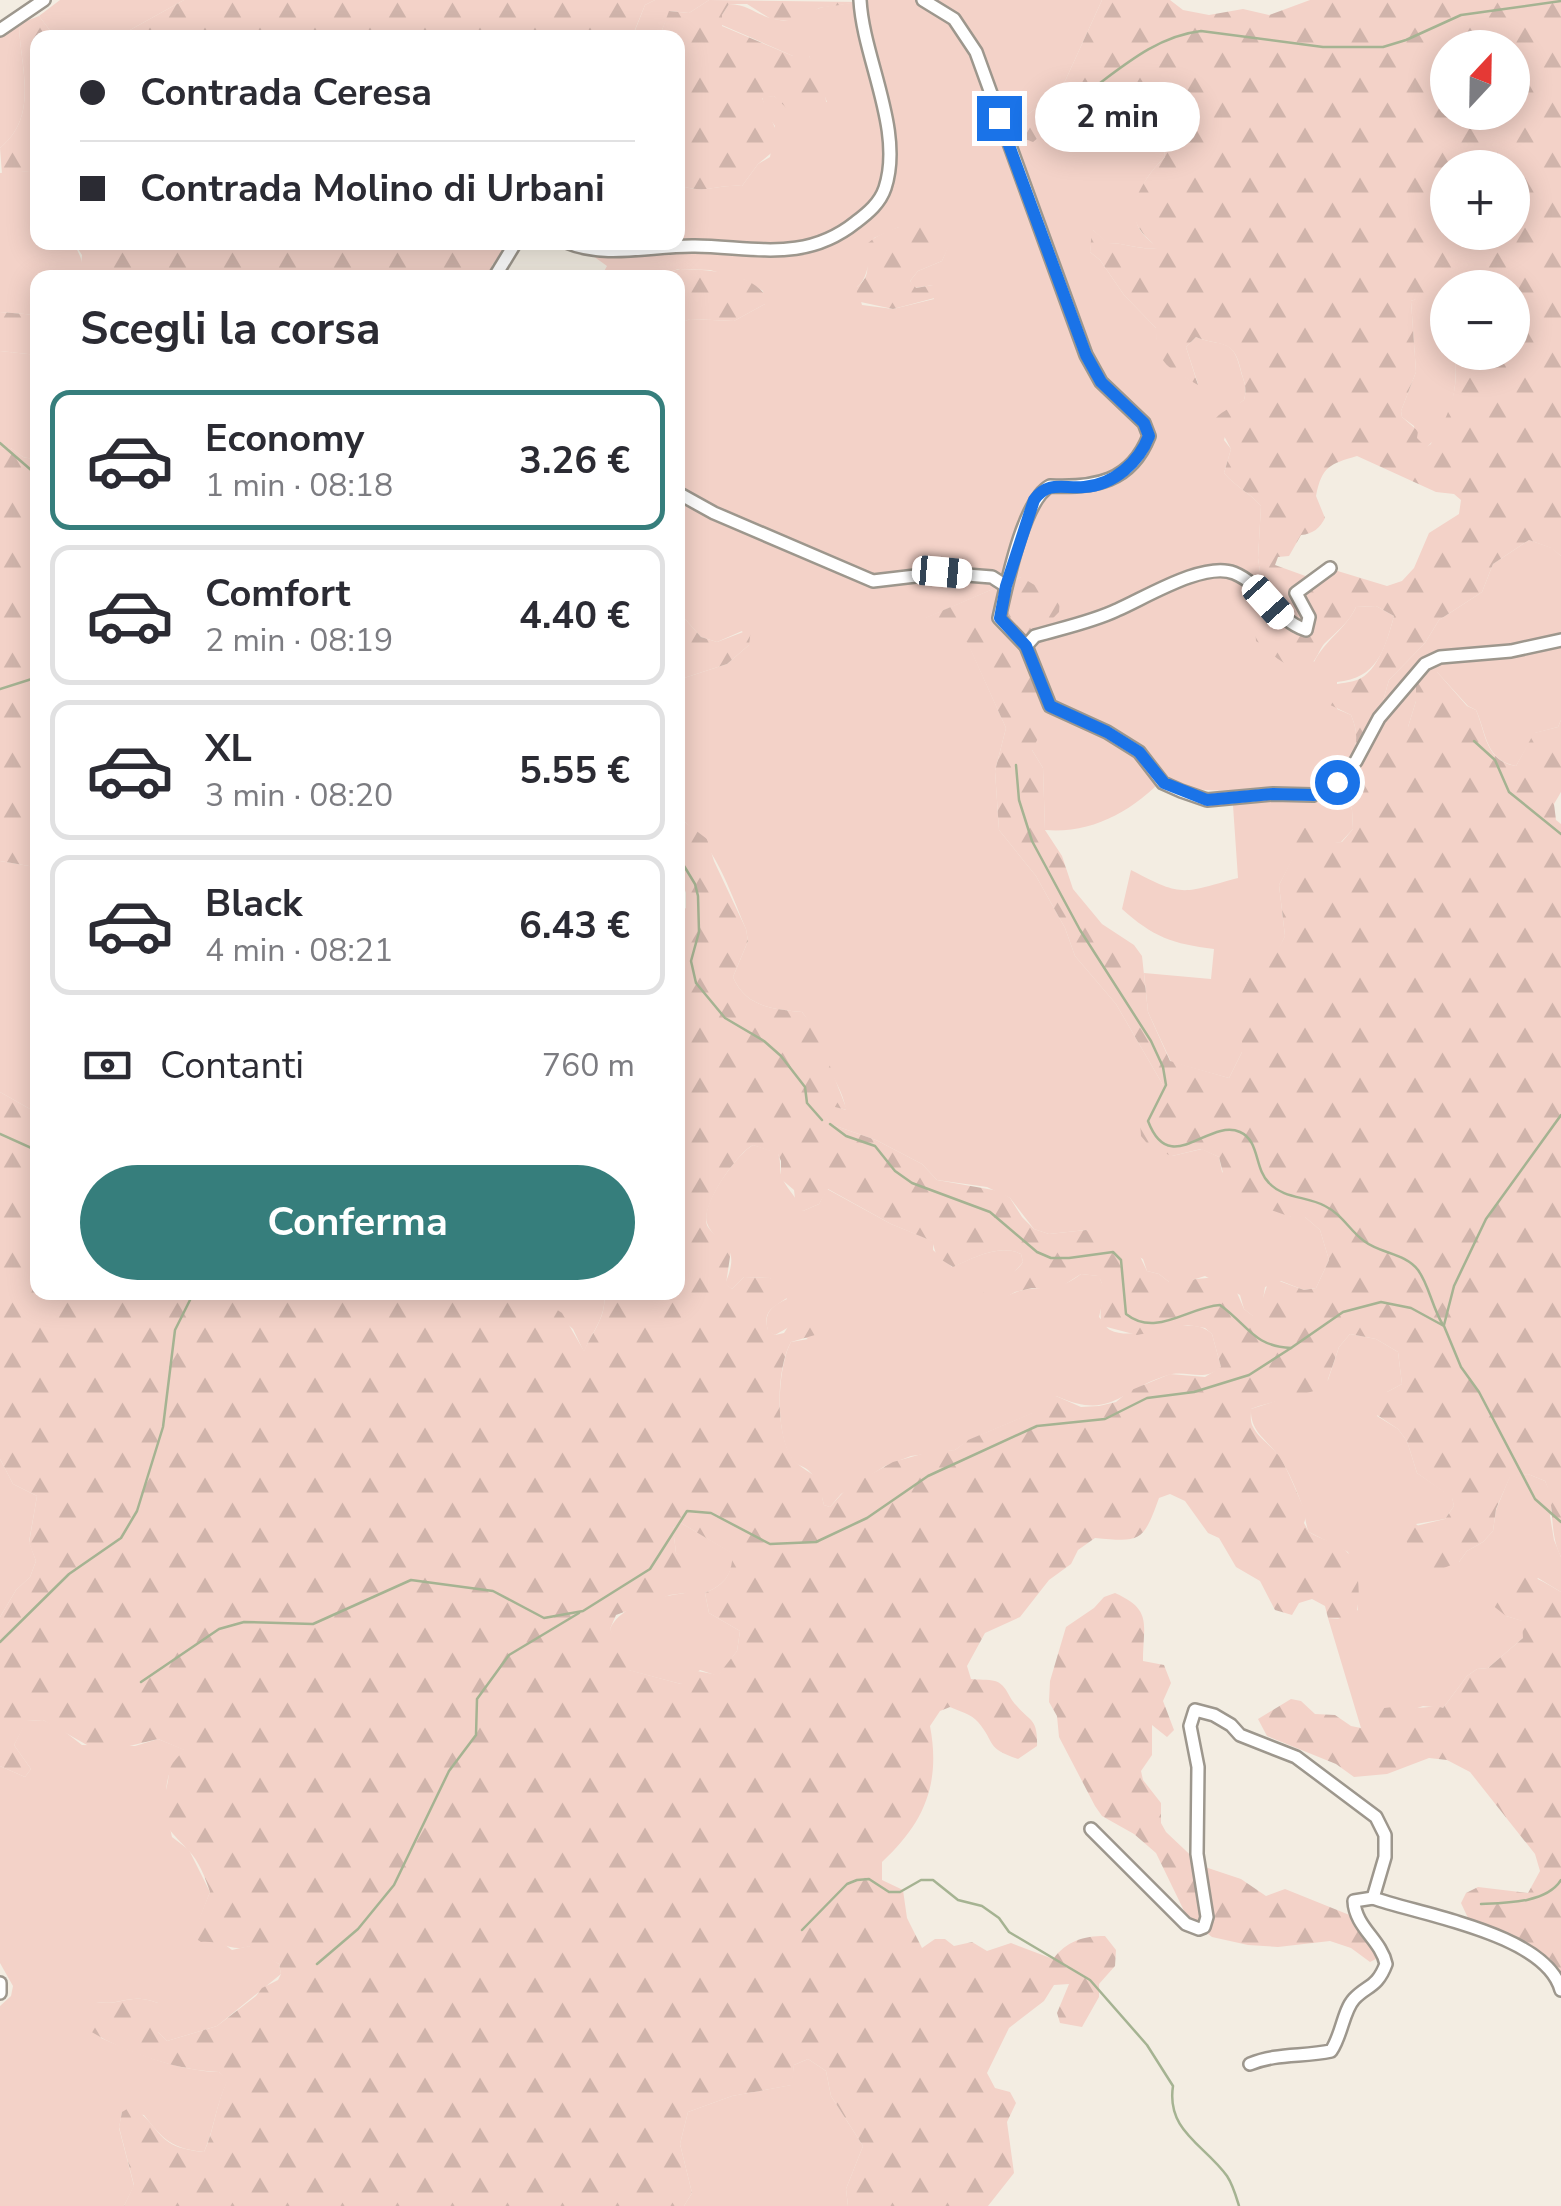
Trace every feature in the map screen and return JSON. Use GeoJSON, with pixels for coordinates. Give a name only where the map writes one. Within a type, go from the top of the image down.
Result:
{"type":"FeatureCollection","features":[{"type":"Feature","properties":{"kind":"street"},"geometry":{"type":"LineString","coordinates":[[0,30],[28,4],[44,0]]}},
{"type":"Feature","properties":{"kind":"street"},"geometry":{"type":"LineString","coordinates":[[685,246],[764,251],[808,248],[837,237],[873,208],[885,188],[890,143],[860,0]]}},
{"type":"Feature","properties":{"kind":"street"},"geometry":{"type":"LineString","coordinates":[[923,0],[954,19],[976,52],[1086,355],[1101,382],[1144,423],[1149,436],[1141,456],[1099,485],[1050,486],[1034,500],[1006,586],[1000,618],[1026,646],[1050,706],[1107,732],[1139,752],[1164,783],[1207,800],[1314,795],[1337,782],[1356,761],[1380,718],[1425,664],[1440,657],[1511,651],[1561,640]]}},
{"type":"Feature","properties":{"kind":"street"},"geometry":{"type":"LineString","coordinates":[[685,497],[714,513],[874,580],[942,572],[992,577],[1006,586]]}},
{"type":"Feature","properties":{"kind":"street"},"geometry":{"type":"LineString","coordinates":[[1026,646],[1035,636],[1116,611],[1172,582],[1226,570],[1247,578],[1288,624],[1306,630],[1310,617],[1296,593],[1330,568]]}},
{"type":"Feature","properties":{"kind":"street"},"geometry":{"type":"LineString","coordinates":[[1091,1829],[1186,1924],[1198,1930],[1204,1927],[1208,1916],[1197,1854],[1198,1767],[1190,1726],[1195,1710],[1214,1715],[1240,1735],[1296,1757],[1376,1816],[1384,1835],[1385,1857],[1373,1898]]}},
{"type":"Feature","properties":{"kind":"street"},"geometry":{"type":"LineString","coordinates":[[1250,2064],[1269,2056],[1308,2056],[1331,2051],[1343,2034],[1343,2022],[1353,2000],[1369,1990],[1386,1964],[1382,1949],[1354,1910],[1354,1902],[1373,1898],[1455,1919],[1486,1932],[1544,1963],[1555,1973],[1561,1990]]}},
{"type":"Feature","properties":{"kind":"street"},"geometry":{"type":"LineString","coordinates":[[0,1984],[0,1993]]}},
{"type":"Feature","properties":{"kind":"green space"},"geometry":{"type":"Polygon","coordinates":[[[60,0],[184,0],[130,30],[50,30],[39,16],[60,0]]]}},
{"type":"Feature","properties":{"kind":"green space"},"geometry":{"type":"Polygon","coordinates":[[[184,0],[655,0],[645,5],[635,30],[130,30],[184,0]]]}},
{"type":"Feature","properties":{"kind":"green space"},"geometry":{"type":"Polygon","coordinates":[[[655,0],[709,0],[689,13],[670,11],[662,30],[635,30],[645,5],[655,0]]]}},
{"type":"Feature","properties":{"kind":"green space"},"geometry":{"type":"Polygon","coordinates":[[[709,0],[860,2],[819,8],[797,22],[771,19],[747,4],[729,4],[722,15],[722,26],[793,56],[809,56],[826,101],[827,117],[815,123],[799,120],[774,96],[762,98],[782,144],[758,164],[742,186],[685,187],[685,30],[662,30],[669,11],[689,13],[709,0]]]}},
{"type":"Feature","properties":{"kind":"green space"},"geometry":{"type":"Polygon","coordinates":[[[859,0],[1102,0],[1061,90],[1024,117],[1047,133],[1056,123],[1141,109],[1161,128],[1165,157],[1145,181],[1135,211],[1140,230],[1158,248],[1107,243],[1093,230],[1090,252],[1156,328],[1163,355],[1182,374],[1198,384],[1186,347],[1196,337],[1234,351],[1245,390],[1244,400],[1233,408],[1224,440],[1231,449],[1224,473],[1261,506],[1261,579],[1314,662],[1356,607],[1376,606],[1394,616],[1377,661],[1361,675],[1337,682],[1337,709],[1351,715],[1356,731],[1353,753],[1341,774],[1352,810],[1353,829],[1341,842],[1298,849],[1279,885],[1285,936],[1243,1024],[1242,1052],[1229,1078],[1171,1062],[1148,1012],[1144,973],[1211,979],[1214,949],[1164,938],[1122,909],[1131,870],[1183,890],[1238,878],[1232,791],[1182,789],[1165,777],[1111,818],[1079,828],[1045,830],[1043,768],[1032,750],[1029,643],[1021,577],[926,618],[967,641],[1006,728],[995,771],[999,830],[1036,876],[1065,928],[1075,956],[1116,1004],[1163,1085],[1172,1156],[1202,1149],[1219,1157],[1222,1172],[1291,1217],[1305,1217],[1320,1230],[1329,1260],[1316,1288],[1304,1290],[1281,1281],[1265,1287],[1262,1306],[1254,1317],[1244,1309],[1240,1295],[1205,1276],[1169,1282],[1147,1271],[1143,1259],[1086,1230],[1049,1234],[1034,1229],[1010,1198],[987,1187],[937,1180],[922,1164],[876,1140],[830,1124],[823,1112],[831,1105],[846,1110],[802,1012],[761,1005],[745,995],[733,977],[748,941],[746,929],[711,852],[685,822],[685,678],[727,664],[749,645],[742,631],[717,642],[701,637],[685,619],[685,321],[734,321],[765,304],[763,291],[745,280],[710,270],[605,270],[607,266],[585,250],[685,250],[685,187],[742,186],[758,164],[770,157],[775,126],[762,97],[774,96],[783,103],[827,102],[809,56],[793,56],[722,25],[722,15],[729,4],[789,21],[820,8],[859,0]],[[899,227],[874,238],[867,271],[857,287],[862,305],[893,309],[934,299],[933,285],[915,288],[910,281],[918,271],[942,261],[952,237],[932,227],[899,227]]]}},
{"type":"Feature","properties":{"kind":"green space"},"geometry":{"type":"Polygon","coordinates":[[[1102,0],[1170,0],[1183,10],[1209,15],[1243,9],[1269,15],[1310,0],[1561,0],[1561,556],[1529,540],[1493,564],[1482,592],[1439,620],[1425,643],[1389,680],[1378,718],[1380,727],[1408,727],[1416,701],[1416,675],[1431,665],[1467,706],[1476,710],[1488,745],[1506,763],[1516,766],[1534,733],[1558,727],[1561,720],[1561,792],[1554,804],[1556,820],[1561,824],[1561,1557],[1545,1481],[1528,1474],[1510,1477],[1496,1509],[1493,1531],[1459,1562],[1431,1573],[1420,1564],[1409,1549],[1403,1529],[1445,1519],[1454,1506],[1452,1498],[1417,1473],[1407,1441],[1369,1405],[1371,1391],[1387,1392],[1402,1384],[1398,1352],[1376,1339],[1350,1334],[1339,1347],[1325,1388],[1251,1409],[1251,1417],[1255,1430],[1287,1470],[1307,1514],[1304,1523],[1309,1532],[1341,1547],[1350,1556],[1358,1583],[1355,1619],[1328,1618],[1325,1606],[1312,1599],[1299,1603],[1292,1615],[1275,1610],[1260,1581],[1236,1567],[1219,1538],[1208,1533],[1185,1501],[1170,1494],[1159,1498],[1149,1524],[1138,1536],[1122,1540],[1095,1538],[1078,1550],[1071,1564],[1049,1580],[1020,1617],[985,1633],[967,1666],[971,1679],[992,1680],[1002,1685],[1032,1721],[1037,1746],[1018,1759],[996,1748],[972,1717],[950,1707],[940,1711],[930,1726],[933,1766],[926,1801],[909,1832],[882,1862],[882,1880],[903,1890],[907,1918],[922,1948],[935,1939],[945,1939],[954,1946],[972,1942],[987,1951],[1011,1943],[1053,1959],[1076,1941],[1105,1936],[1116,1950],[1115,1966],[1099,1984],[1099,1997],[1082,2027],[1060,2023],[1057,2013],[1069,1984],[1054,1985],[1044,2001],[1009,2028],[987,2073],[995,2088],[1010,2092],[1016,2103],[1007,2122],[1014,2173],[988,2206],[848,2206],[846,2189],[863,2146],[831,2096],[826,2071],[808,2059],[794,2065],[792,2085],[732,2096],[688,2112],[680,2144],[692,2193],[684,2206],[124,2206],[134,2185],[119,2127],[122,2112],[132,2106],[168,2142],[204,2152],[227,2081],[219,2072],[150,2058],[87,2029],[96,2002],[140,1999],[158,2003],[158,2032],[167,2041],[217,2026],[281,1974],[279,1964],[249,1946],[201,1942],[192,1936],[210,1892],[195,1859],[166,1824],[163,1810],[170,1768],[184,1750],[158,1739],[101,1753],[43,1720],[27,1721],[14,1745],[31,1769],[25,1777],[0,1766],[0,1617],[16,1590],[30,1577],[36,1561],[29,1543],[37,1496],[13,1484],[0,1459],[0,1092],[30,1109],[30,1300],[542,1300],[562,1313],[584,1351],[601,1316],[604,1300],[685,1300],[685,822],[707,839],[746,929],[748,941],[733,977],[738,987],[761,1005],[802,1012],[816,1030],[847,1110],[831,1106],[824,1112],[830,1124],[876,1140],[922,1164],[937,1180],[999,1191],[1010,1198],[1034,1229],[1049,1234],[1086,1230],[1136,1248],[1147,1271],[1169,1282],[1208,1278],[1232,1281],[1244,1309],[1253,1316],[1271,1278],[1304,1290],[1316,1288],[1329,1260],[1320,1230],[1305,1217],[1271,1210],[1226,1185],[1219,1157],[1201,1149],[1172,1156],[1151,1148],[1141,1136],[1140,1121],[1147,1097],[1163,1085],[1116,1004],[1075,956],[1065,928],[1036,876],[999,830],[995,771],[1006,728],[967,642],[942,651],[925,618],[1021,577],[1060,600],[1059,612],[1029,643],[1055,705],[1032,750],[1043,768],[1045,830],[1062,856],[1073,889],[1102,924],[1134,945],[1142,956],[1148,1012],[1170,1061],[1229,1078],[1242,1052],[1241,995],[1258,960],[1275,955],[1285,936],[1279,885],[1297,849],[1287,828],[1313,828],[1329,843],[1342,842],[1353,829],[1352,810],[1341,774],[1353,753],[1356,731],[1351,715],[1324,702],[1325,688],[1357,680],[1371,670],[1382,652],[1394,616],[1376,606],[1356,607],[1305,668],[1290,666],[1256,641],[1254,596],[1261,579],[1261,506],[1224,473],[1231,449],[1215,419],[1244,400],[1245,387],[1237,358],[1229,347],[1196,337],[1186,347],[1198,385],[1172,369],[1158,350],[1156,328],[1090,252],[1092,229],[1108,243],[1157,248],[1140,230],[1134,214],[1142,187],[1165,157],[1161,128],[1141,109],[1126,109],[1090,120],[1056,123],[1033,142],[1016,136],[1008,126],[1013,116],[1024,117],[1061,90],[1102,0]],[[1357,456],[1334,464],[1321,478],[1316,496],[1323,522],[1313,532],[1301,535],[1289,556],[1278,557],[1275,565],[1311,578],[1331,569],[1387,586],[1402,581],[1414,568],[1429,533],[1459,514],[1461,500],[1454,494],[1436,492],[1357,456]],[[753,1145],[720,1183],[706,1219],[708,1227],[731,1250],[726,1284],[732,1289],[744,1277],[770,1278],[793,1292],[769,1311],[768,1330],[775,1335],[784,1333],[793,1319],[810,1321],[817,1327],[815,1335],[791,1342],[782,1368],[780,1401],[787,1448],[797,1463],[824,1485],[824,1505],[830,1507],[848,1487],[893,1462],[955,1450],[968,1440],[1032,1413],[1040,1397],[1056,1396],[1081,1407],[1099,1406],[1116,1402],[1129,1391],[1170,1374],[1205,1377],[1221,1367],[1212,1334],[1205,1328],[1188,1325],[1137,1335],[1103,1326],[1103,1288],[1098,1276],[1081,1274],[1059,1288],[1032,1288],[1015,1292],[993,1305],[984,1303],[982,1295],[1023,1262],[1021,1254],[996,1251],[953,1267],[937,1257],[932,1241],[891,1224],[828,1189],[819,1204],[803,1211],[796,1207],[794,1190],[781,1179],[778,1154],[753,1145]],[[681,1523],[673,1528],[676,1553],[696,1564],[693,1583],[685,1593],[616,1615],[610,1629],[627,1658],[629,1670],[681,1684],[687,1669],[718,1675],[737,1651],[740,1631],[709,1613],[705,1593],[726,1578],[733,1554],[681,1523]]]}},
{"type":"Feature","properties":{"kind":"green space"},"geometry":{"type":"Polygon","coordinates":[[[39,16],[50,30],[30,30],[30,171],[2,174],[0,148],[20,121],[24,106],[19,24],[39,16]]]}},
{"type":"Feature","properties":{"kind":"green space"},"geometry":{"type":"Polygon","coordinates":[[[19,24],[24,106],[12,135],[0,148],[0,35],[19,24]]]}},
{"type":"Feature","properties":{"kind":"green space"},"geometry":{"type":"Polygon","coordinates":[[[30,171],[30,250],[77,250],[81,259],[81,270],[30,270],[30,314],[0,312],[0,173],[30,171]]]}},
{"type":"Feature","properties":{"kind":"green space"},"geometry":{"type":"Polygon","coordinates":[[[911,223],[932,227],[942,223],[950,227],[953,237],[942,261],[918,271],[910,281],[916,288],[933,285],[942,278],[948,286],[946,295],[893,309],[856,301],[857,287],[867,270],[861,251],[877,237],[911,223]]]}},
{"type":"Feature","properties":{"kind":"green space"},"geometry":{"type":"Polygon","coordinates":[[[79,250],[504,250],[492,270],[81,270],[79,250]]]}},
{"type":"Feature","properties":{"kind":"green space"},"geometry":{"type":"Polygon","coordinates":[[[680,269],[715,271],[739,277],[759,288],[767,297],[765,304],[734,321],[685,321],[685,270],[676,270],[680,269]]]}},
{"type":"Feature","properties":{"kind":"green space"},"geometry":{"type":"Polygon","coordinates":[[[1430,298],[1430,370],[1456,370],[1448,416],[1426,448],[1401,411],[1416,372],[1411,301],[1430,298]]]}},
{"type":"Feature","properties":{"kind":"green space"},"geometry":{"type":"Polygon","coordinates":[[[0,312],[30,314],[30,354],[0,351],[0,312]]]}},
{"type":"Feature","properties":{"kind":"green space"},"geometry":{"type":"Polygon","coordinates":[[[0,351],[30,354],[30,458],[11,448],[0,449],[0,351]]]}},
{"type":"Feature","properties":{"kind":"green space"},"geometry":{"type":"Polygon","coordinates":[[[11,448],[30,458],[30,866],[0,861],[0,449],[11,448]]]}},
{"type":"Feature","properties":{"kind":"green space"},"geometry":{"type":"Polygon","coordinates":[[[1529,540],[1552,548],[1561,556],[1558,727],[1535,733],[1516,766],[1506,763],[1488,745],[1476,710],[1437,672],[1416,675],[1416,701],[1408,727],[1380,727],[1378,718],[1389,680],[1425,643],[1439,620],[1482,592],[1493,564],[1529,540]]]}},
{"type":"Feature","properties":{"kind":"green space"},"geometry":{"type":"Polygon","coordinates":[[[685,619],[701,637],[717,642],[751,629],[749,645],[727,664],[685,678],[685,619]]]}},
{"type":"Feature","properties":{"kind":"green space"},"geometry":{"type":"Polygon","coordinates":[[[0,861],[30,866],[30,1109],[0,1092],[0,861]]]}},
{"type":"Feature","properties":{"kind":"green space"},"geometry":{"type":"Polygon","coordinates":[[[753,1145],[778,1153],[783,1180],[803,1211],[819,1204],[827,1189],[891,1224],[933,1241],[933,1250],[952,1267],[995,1251],[1021,1254],[1023,1262],[1011,1276],[995,1284],[1007,1296],[1062,1285],[1081,1274],[1099,1276],[1105,1291],[1099,1317],[1108,1329],[1135,1333],[1177,1326],[1202,1328],[1212,1334],[1221,1367],[1208,1374],[1168,1375],[1103,1404],[1075,1403],[1056,1396],[1033,1413],[969,1440],[955,1450],[911,1456],[885,1466],[841,1494],[830,1507],[824,1505],[814,1478],[788,1452],[781,1421],[786,1353],[791,1342],[808,1339],[789,1327],[775,1335],[768,1331],[770,1310],[787,1299],[770,1278],[744,1277],[732,1289],[725,1284],[730,1251],[707,1223],[709,1204],[721,1181],[753,1145]]]}},
{"type":"Feature","properties":{"kind":"green space"},"geometry":{"type":"Polygon","coordinates":[[[540,1300],[604,1300],[601,1317],[584,1352],[573,1329],[540,1300]]]}},
{"type":"Feature","properties":{"kind":"green space"},"geometry":{"type":"Polygon","coordinates":[[[1350,1334],[1376,1339],[1398,1352],[1402,1384],[1387,1392],[1377,1416],[1398,1429],[1407,1441],[1417,1473],[1452,1497],[1454,1506],[1445,1519],[1416,1524],[1459,1562],[1493,1531],[1496,1510],[1510,1476],[1528,1474],[1545,1481],[1553,1499],[1550,1516],[1561,1557],[1561,1592],[1538,1578],[1506,1616],[1523,1621],[1523,1638],[1488,1668],[1467,1676],[1443,1708],[1423,1706],[1361,1728],[1328,1618],[1338,1619],[1358,1610],[1358,1584],[1348,1552],[1309,1532],[1293,1482],[1251,1417],[1251,1409],[1328,1380],[1339,1347],[1350,1334]]]}},
{"type":"Feature","properties":{"kind":"green space"},"geometry":{"type":"Polygon","coordinates":[[[0,1459],[13,1484],[37,1496],[29,1542],[36,1561],[30,1577],[16,1590],[0,1617],[0,1459]]]}},
{"type":"Feature","properties":{"kind":"green space"},"geometry":{"type":"Polygon","coordinates":[[[681,1523],[734,1554],[726,1578],[705,1593],[709,1613],[740,1631],[737,1651],[718,1676],[700,1670],[681,1684],[628,1670],[610,1629],[632,1608],[685,1593],[687,1561],[676,1553],[673,1528],[681,1523]]]}},
{"type":"Feature","properties":{"kind":"green space"},"geometry":{"type":"Polygon","coordinates":[[[1506,1572],[1528,1575],[1561,1592],[1561,1985],[1558,1970],[1550,1959],[1468,1918],[1461,1903],[1466,1893],[1478,1887],[1528,1893],[1540,1871],[1535,1854],[1470,1772],[1447,1760],[1429,1758],[1387,1774],[1354,1777],[1336,1764],[1267,1736],[1258,1719],[1291,1699],[1301,1701],[1315,1714],[1335,1715],[1361,1728],[1382,1709],[1443,1708],[1467,1676],[1488,1668],[1523,1638],[1522,1621],[1506,1616],[1491,1604],[1492,1587],[1506,1572]]]}},
{"type":"Feature","properties":{"kind":"green space"},"geometry":{"type":"Polygon","coordinates":[[[1115,1593],[1141,1612],[1143,1661],[1164,1665],[1171,1683],[1163,1701],[1174,1730],[1167,1737],[1152,1725],[1152,1755],[1141,1771],[1143,1780],[1161,1803],[1161,1823],[1166,1832],[1202,1866],[1241,1879],[1266,1896],[1285,1889],[1352,1916],[1384,1955],[1370,1962],[1351,1948],[1330,1941],[1278,1947],[1212,1937],[1188,1919],[1156,1853],[1134,1834],[1102,1816],[1059,1737],[1057,1716],[1049,1702],[1050,1681],[1066,1627],[1115,1593]]]}},
{"type":"Feature","properties":{"kind":"green space"},"geometry":{"type":"Polygon","coordinates":[[[43,1720],[82,1745],[135,1746],[158,1739],[185,1750],[171,1770],[166,1802],[172,1837],[189,1850],[210,1892],[193,1936],[232,1950],[249,1946],[279,1964],[281,1974],[217,2026],[167,2041],[158,2032],[158,2003],[140,1999],[96,2002],[101,2038],[174,2065],[219,2072],[228,2080],[204,2152],[170,2142],[144,2115],[122,2112],[119,2128],[134,2186],[124,2206],[0,2206],[0,2006],[11,1996],[13,1986],[0,1963],[0,1766],[25,1777],[31,1769],[14,1745],[26,1721],[43,1720]]]}},
{"type":"Feature","properties":{"kind":"green space"},"geometry":{"type":"Polygon","coordinates":[[[808,2059],[826,2071],[831,2096],[863,2146],[846,2189],[848,2206],[684,2206],[692,2193],[680,2144],[688,2112],[732,2096],[791,2085],[794,2065],[808,2059]]]}},
{"type":"Feature","properties":{"kind":"waterway"},"geometry":{"type":"LineString","coordinates":[[1062,110],[1145,51],[1181,35],[1201,31],[1323,47],[1383,47],[1461,15],[1561,1]]}},
{"type":"Feature","properties":{"kind":"waterway"},"geometry":{"type":"LineString","coordinates":[[0,443],[30,469]]}},
{"type":"Feature","properties":{"kind":"waterway"},"geometry":{"type":"LineString","coordinates":[[0,689],[30,680]]}},
{"type":"Feature","properties":{"kind":"waterway"},"geometry":{"type":"LineString","coordinates":[[1474,741],[1495,760],[1509,792],[1561,834]]}},
{"type":"Feature","properties":{"kind":"waterway"},"geometry":{"type":"LineString","coordinates":[[1016,765],[1019,800],[1032,841],[1080,930],[1151,1041],[1163,1067],[1166,1085],[1148,1121],[1157,1138],[1178,1146],[1228,1130],[1240,1132],[1251,1142],[1264,1177],[1275,1188],[1325,1206],[1364,1241],[1413,1264],[1443,1325]]}},
{"type":"Feature","properties":{"kind":"waterway"},"geometry":{"type":"LineString","coordinates":[[685,868],[698,896],[699,932],[691,961],[696,983],[725,1018],[781,1056],[805,1087],[807,1103],[822,1120]]}},
{"type":"Feature","properties":{"kind":"waterway"},"geometry":{"type":"LineString","coordinates":[[1444,1325],[1454,1286],[1486,1219],[1561,1115]]}},
{"type":"Feature","properties":{"kind":"waterway"},"geometry":{"type":"LineString","coordinates":[[830,1124],[846,1136],[875,1146],[895,1171],[912,1183],[990,1212],[1037,1252],[1051,1258],[1113,1252],[1121,1260],[1126,1314],[1137,1321],[1160,1322],[1220,1305],[1259,1339],[1291,1348],[1343,1312],[1381,1302],[1411,1308],[1444,1326],[1461,1367],[1479,1392],[1535,1499],[1561,1522]]}},
{"type":"Feature","properties":{"kind":"waterway"},"geometry":{"type":"LineString","coordinates":[[0,1134],[30,1147]]}},
{"type":"Feature","properties":{"kind":"waterway"},"geometry":{"type":"LineString","coordinates":[[0,1642],[69,1574],[121,1538],[137,1511],[163,1427],[175,1330],[190,1300]]}},
{"type":"Feature","properties":{"kind":"waterway"},"geometry":{"type":"LineString","coordinates":[[141,1682],[219,1629],[244,1622],[313,1624],[411,1580],[493,1591],[544,1618],[583,1611],[650,1569],[687,1511],[711,1513],[770,1544],[816,1542],[867,1518],[928,1476],[1037,1426],[1105,1419],[1147,1398],[1194,1392],[1249,1375],[1291,1348]]}},
{"type":"Feature","properties":{"kind":"waterway"},"geometry":{"type":"LineString","coordinates":[[317,1964],[358,1929],[394,1885],[449,1771],[476,1735],[477,1699],[509,1655],[579,1613]]}},
{"type":"Feature","properties":{"kind":"waterway"},"geometry":{"type":"LineString","coordinates":[[802,1930],[847,1884],[857,1880],[869,1879],[889,1892],[900,1892],[921,1880],[933,1880],[958,1900],[982,1906],[999,1918],[1009,1932],[1090,1980],[1147,2045],[1173,2086],[1172,2102],[1181,2126],[1227,2176],[1239,2206]]}},
{"type":"Feature","properties":{"kind":"waterway"},"geometry":{"type":"LineString","coordinates":[[1481,1904],[1536,1897],[1555,1888],[1561,1880]]}},
{"type":"Feature","properties":{"kind":"route"},"geometry":{"type":"LineString","coordinates":[[999,118],[1086,355],[1101,382],[1144,423],[1149,436],[1141,456],[1099,485],[1050,486],[1041,491],[1034,500],[1006,586],[1000,618],[1026,646],[1050,706],[1107,732],[1139,752],[1164,783],[1207,800],[1314,795],[1337,782]]}}]}
